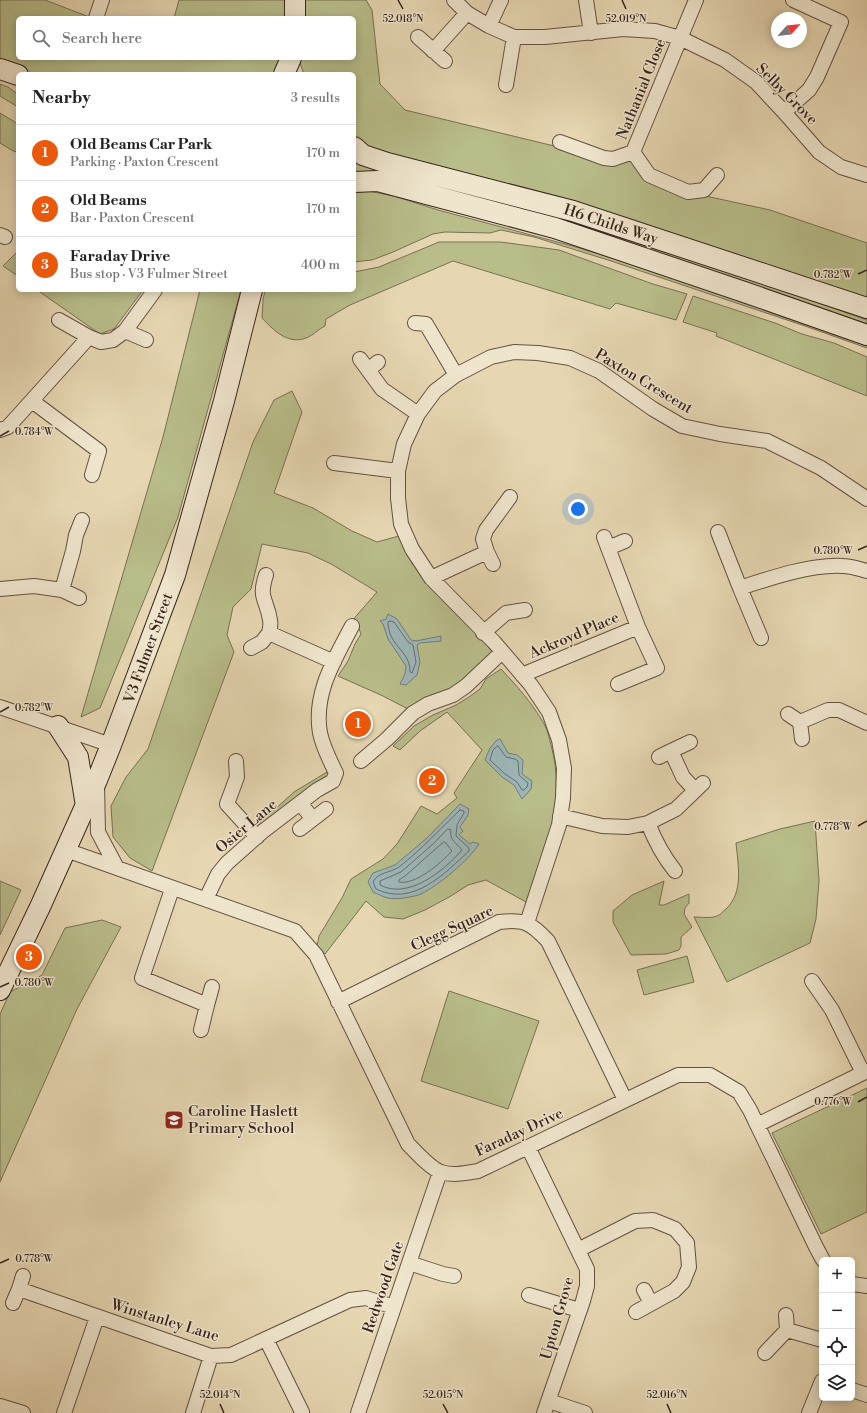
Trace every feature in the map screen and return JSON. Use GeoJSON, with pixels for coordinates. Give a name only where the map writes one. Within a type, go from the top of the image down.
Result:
{"type":"FeatureCollection","features":[{"type":"Feature","properties":{"kind":"street"},"geometry":{"type":"LineString","coordinates":[[97,16],[102,0]]}},
{"type":"Feature","properties":{"kind":"street"},"geometry":{"type":"LineString","coordinates":[[295,0],[295,16]]}},
{"type":"Feature","properties":{"kind":"street","name":"Selby Grove"},"geometry":{"type":"LineString","coordinates":[[454,0],[467,13],[489,26],[514,37],[545,37],[623,29],[655,31],[680,38],[725,60],[756,82],[819,152],[841,167],[867,175]]}},
{"type":"Feature","properties":{"kind":"street"},"geometry":{"type":"LineString","coordinates":[[489,26],[501,0]]}},
{"type":"Feature","properties":{"kind":"street"},"geometry":{"type":"LineString","coordinates":[[586,0],[591,33]]}},
{"type":"Feature","properties":{"kind":"street","name":"Nathanial Close"},"geometry":{"type":"LineString","coordinates":[[560,142],[604,158],[613,159],[633,152],[696,0]]}},
{"type":"Feature","properties":{"kind":"street"},"geometry":{"type":"LineString","coordinates":[[784,112],[809,90],[845,24],[793,0]]}},
{"type":"Feature","properties":{"kind":"street"},"geometry":{"type":"LineString","coordinates":[[433,51],[467,13]]}},
{"type":"Feature","properties":{"kind":"street"},"geometry":{"type":"LineString","coordinates":[[418,37],[445,61]]}},
{"type":"Feature","properties":{"kind":"street"},"geometry":{"type":"LineString","coordinates":[[506,85],[514,37]]}},
{"type":"Feature","properties":{"kind":"street"},"geometry":{"type":"LineString","coordinates":[[285,72],[291,60]]}},
{"type":"Feature","properties":{"kind":"street"},"geometry":{"type":"LineString","coordinates":[[293,60],[297,72]]}},
{"type":"Feature","properties":{"kind":"street"},"geometry":{"type":"LineString","coordinates":[[0,69],[16,74]]}},
{"type":"Feature","properties":{"kind":"street","name":"H6 Childs Way"},"geometry":{"type":"LineString","coordinates":[[356,149],[364,155],[387,164],[573,211],[867,308]]}},
{"type":"Feature","properties":{"kind":"street","name":"Nathanial Close"},"geometry":{"type":"LineString","coordinates":[[633,152],[649,175],[688,192],[704,190],[717,175]]}},
{"type":"Feature","properties":{"kind":"street","name":"H6 Childs Way"},"geometry":{"type":"LineString","coordinates":[[356,182],[378,182],[555,228],[867,335]]}},
{"type":"Feature","properties":{"kind":"street"},"geometry":{"type":"LineString","coordinates":[[59,320],[101,342],[113,340],[125,332],[154,292]]}},
{"type":"Feature","properties":{"kind":"street","name":"V3 Fulmer Street"},"geometry":{"type":"LineString","coordinates":[[0,990],[40,907],[97,780],[175,575],[224,401],[251,292]]}},
{"type":"Feature","properties":{"kind":"street"},"geometry":{"type":"LineString","coordinates":[[424,321],[456,375]]}},
{"type":"Feature","properties":{"kind":"street"},"geometry":{"type":"LineString","coordinates":[[125,332],[146,340]]}},
{"type":"Feature","properties":{"kind":"street"},"geometry":{"type":"LineString","coordinates":[[0,430],[8,427],[89,336]]}},
{"type":"Feature","properties":{"kind":"street","name":"Paxton Crescent"},"geometry":{"type":"LineString","coordinates":[[527,923],[559,825],[563,798],[564,768],[559,740],[549,712],[531,685],[502,652],[431,578],[412,549],[401,524],[398,498],[398,471],[404,444],[418,414],[435,391],[456,375],[491,356],[514,352],[538,353],[570,358],[599,371],[653,409],[682,426],[767,442],[821,468],[867,499]]}},
{"type":"Feature","properties":{"kind":"street"},"geometry":{"type":"LineString","coordinates":[[369,364],[382,389],[418,414]]}},
{"type":"Feature","properties":{"kind":"street"},"geometry":{"type":"LineString","coordinates":[[32,401],[101,445],[92,475]]}},
{"type":"Feature","properties":{"kind":"street"},"geometry":{"type":"LineString","coordinates":[[342,460],[398,471]]}},
{"type":"Feature","properties":{"kind":"street"},"geometry":{"type":"LineString","coordinates":[[431,578],[490,558],[483,539],[486,530],[510,497]]}},
{"type":"Feature","properties":{"kind":"street"},"geometry":{"type":"LineString","coordinates":[[62,590],[76,535],[82,520]]}},
{"type":"Feature","properties":{"kind":"street"},"geometry":{"type":"LineString","coordinates":[[718,532],[761,638]]}},
{"type":"Feature","properties":{"kind":"street","name":"Ackroyd Place"},"geometry":{"type":"LineString","coordinates":[[618,684],[656,668],[638,627],[606,542],[626,541]]}},
{"type":"Feature","properties":{"kind":"street"},"geometry":{"type":"LineString","coordinates":[[740,588],[811,569],[843,566],[867,571]]}},
{"type":"Feature","properties":{"kind":"street"},"geometry":{"type":"LineString","coordinates":[[251,648],[262,642],[269,633],[271,621],[262,597],[262,586],[266,575]]}},
{"type":"Feature","properties":{"kind":"street"},"geometry":{"type":"LineString","coordinates":[[0,589],[34,586],[62,590],[79,598]]}},
{"type":"Feature","properties":{"kind":"street"},"geometry":{"type":"LineString","coordinates":[[483,632],[506,613],[525,610]]}},
{"type":"Feature","properties":{"kind":"street","name":"Osier Lane"},"geometry":{"type":"LineString","coordinates":[[206,899],[218,874],[227,863],[300,803],[317,790],[333,781],[336,773],[320,734],[320,697],[329,670],[352,626]]}},
{"type":"Feature","properties":{"kind":"street","name":"Ackroyd Place"},"geometry":{"type":"LineString","coordinates":[[522,675],[638,627]]}},
{"type":"Feature","properties":{"kind":"street"},"geometry":{"type":"LineString","coordinates":[[269,633],[334,662]]}},
{"type":"Feature","properties":{"kind":"street"},"geometry":{"type":"LineString","coordinates":[[361,761],[414,713],[428,704],[453,695],[466,686],[502,652]]}},
{"type":"Feature","properties":{"kind":"street"},"geometry":{"type":"LineString","coordinates":[[0,707],[111,745]]}},
{"type":"Feature","properties":{"kind":"street"},"geometry":{"type":"LineString","coordinates":[[800,722],[828,710],[839,710],[867,723]]}},
{"type":"Feature","properties":{"kind":"street"},"geometry":{"type":"LineString","coordinates":[[788,714],[800,722],[802,739]]}},
{"type":"Feature","properties":{"kind":"street"},"geometry":{"type":"LineString","coordinates":[[58,726],[78,757],[86,806]]}},
{"type":"Feature","properties":{"kind":"street"},"geometry":{"type":"LineString","coordinates":[[560,816],[602,826],[628,827],[648,823],[676,809],[699,787],[683,777],[665,754],[690,742]]}},
{"type":"Feature","properties":{"kind":"street"},"geometry":{"type":"LineString","coordinates":[[236,761],[237,777],[222,806],[257,837]]}},
{"type":"Feature","properties":{"kind":"street"},"geometry":{"type":"LineString","coordinates":[[97,780],[98,832],[117,868]]}},
{"type":"Feature","properties":{"kind":"street","name":"Osier Lane"},"geometry":{"type":"LineString","coordinates":[[300,803],[313,819]]}},
{"type":"Feature","properties":{"kind":"street"},"geometry":{"type":"LineString","coordinates":[[300,829],[326,809]]}},
{"type":"Feature","properties":{"kind":"street"},"geometry":{"type":"LineString","coordinates":[[648,823],[656,844],[675,871]]}},
{"type":"Feature","properties":{"kind":"street"},"geometry":{"type":"LineString","coordinates":[[64,855],[117,868],[172,889],[206,899],[294,931],[316,955],[408,1144],[424,1161],[440,1172]]}},
{"type":"Feature","properties":{"kind":"street"},"geometry":{"type":"LineString","coordinates":[[172,889],[142,978],[207,1006]]}},
{"type":"Feature","properties":{"kind":"street","name":"Clegg Square"},"geometry":{"type":"LineString","coordinates":[[338,1002],[499,922],[515,920],[527,923]]}},
{"type":"Feature","properties":{"kind":"street"},"geometry":{"type":"LineString","coordinates":[[527,923],[548,940],[625,1100]]}},
{"type":"Feature","properties":{"kind":"street"},"geometry":{"type":"LineString","coordinates":[[757,1125],[865,1072],[832,1010],[812,981]]}},
{"type":"Feature","properties":{"kind":"street"},"geometry":{"type":"LineString","coordinates":[[201,1030],[212,987]]}},
{"type":"Feature","properties":{"kind":"street","name":"Faraday Drive"},"geometry":{"type":"LineString","coordinates":[[440,1172],[458,1174],[478,1170],[678,1074],[710,1075],[740,1092],[821,1257]]}},
{"type":"Feature","properties":{"kind":"street","name":"Upton Grove"},"geometry":{"type":"LineString","coordinates":[[528,1147],[587,1269],[587,1286],[547,1407]]}},
{"type":"Feature","properties":{"kind":"street","name":"Redwood Gate"},"geometry":{"type":"LineString","coordinates":[[358,1413],[440,1172]]}},
{"type":"Feature","properties":{"kind":"street"},"geometry":{"type":"LineString","coordinates":[[578,1250],[635,1221],[653,1220],[675,1229],[687,1243],[689,1267],[683,1282],[674,1291],[636,1312]]}},
{"type":"Feature","properties":{"kind":"street"},"geometry":{"type":"LineString","coordinates":[[409,1263],[454,1276]]}},
{"type":"Feature","properties":{"kind":"street","name":"Winstanley Lane"},"geometry":{"type":"LineString","coordinates":[[13,1303],[21,1283],[98,1317],[211,1356],[231,1355],[350,1300],[366,1298],[394,1307]]}},
{"type":"Feature","properties":{"kind":"street"},"geometry":{"type":"LineString","coordinates":[[644,1290],[651,1303]]}},
{"type":"Feature","properties":{"kind":"street"},"geometry":{"type":"LineString","coordinates":[[529,1295],[579,1310]]}},
{"type":"Feature","properties":{"kind":"street"},"geometry":{"type":"LineString","coordinates":[[786,1315],[788,1330]]}},
{"type":"Feature","properties":{"kind":"street","name":"Winstanley Lane"},"geometry":{"type":"LineString","coordinates":[[64,1413],[98,1317]]}},
{"type":"Feature","properties":{"kind":"street"},"geometry":{"type":"LineString","coordinates":[[788,1330],[819,1339]]}},
{"type":"Feature","properties":{"kind":"street"},"geometry":{"type":"LineString","coordinates":[[765,1353],[788,1330]]}},
{"type":"Feature","properties":{"kind":"street"},"geometry":{"type":"LineString","coordinates":[[266,1339],[302,1412]]}},
{"type":"Feature","properties":{"kind":"street"},"geometry":{"type":"LineString","coordinates":[[192,1413],[211,1356]]}},
{"type":"Feature","properties":{"kind":"street"},"geometry":{"type":"LineString","coordinates":[[809,1413],[819,1388]]}},
{"type":"Feature","properties":{"kind":"street"},"geometry":{"type":"LineString","coordinates":[[855,1391],[867,1395]]}},
{"type":"Feature","properties":{"kind":"street"},"geometry":{"type":"LineString","coordinates":[[0,1406],[23,1413]]}},
{"type":"Feature","properties":{"kind":"street"},"geometry":{"type":"LineString","coordinates":[[547,1407],[585,1413]]}},
{"type":"Feature","properties":{"kind":"green space"},"geometry":{"type":"Polygon","coordinates":[[[0,0],[45,0],[87,16],[16,16],[16,60],[278,60],[276,72],[16,72],[16,73],[0,69],[0,0]]]}},
{"type":"Feature","properties":{"kind":"green space"},"geometry":{"type":"Polygon","coordinates":[[[179,0],[288,0],[287,16],[175,16],[179,0]]]}},
{"type":"Feature","properties":{"kind":"green space"},"geometry":{"type":"Polygon","coordinates":[[[301,0],[366,0],[372,10],[380,84],[405,110],[604,158],[633,152],[649,175],[687,192],[770,210],[867,243],[867,308],[388,158],[356,141],[356,72],[303,72],[299,60],[356,60],[356,16],[301,16],[301,0]]]}},
{"type":"Feature","properties":{"kind":"green space"},"geometry":{"type":"Polygon","coordinates":[[[0,84],[8,87],[16,93],[16,106],[0,96],[0,84]]]}},
{"type":"Feature","properties":{"kind":"green space"},"geometry":{"type":"Polygon","coordinates":[[[0,113],[16,123],[16,151],[0,143],[0,113]]]}},
{"type":"Feature","properties":{"kind":"green space"},"geometry":{"type":"Polygon","coordinates":[[[356,159],[612,235],[740,276],[867,320],[867,329],[356,176],[356,159]]]}},
{"type":"Feature","properties":{"kind":"green space"},"geometry":{"type":"Polygon","coordinates":[[[368,191],[394,196],[438,210],[576,247],[650,270],[854,340],[867,345],[867,348],[608,260],[534,237],[501,230],[490,233],[445,232],[433,234],[372,260],[356,262],[356,193],[368,191]]]}},
{"type":"Feature","properties":{"kind":"green space"},"geometry":{"type":"Polygon","coordinates":[[[439,242],[501,242],[559,250],[653,284],[687,294],[676,320],[616,303],[610,309],[453,261],[350,305],[326,319],[325,326],[306,338],[293,340],[287,338],[271,327],[262,318],[265,292],[356,292],[356,272],[379,267],[439,242]]]}},
{"type":"Feature","properties":{"kind":"green space"},"geometry":{"type":"Polygon","coordinates":[[[16,253],[16,275],[3,266],[16,253]]]}},
{"type":"Feature","properties":{"kind":"green space"},"geometry":{"type":"Polygon","coordinates":[[[40,292],[142,292],[114,329],[100,334],[40,292]]]}},
{"type":"Feature","properties":{"kind":"green space"},"geometry":{"type":"Polygon","coordinates":[[[199,292],[240,292],[178,517],[100,708],[81,717],[163,437],[199,292]]]}},
{"type":"Feature","properties":{"kind":"green space"},"geometry":{"type":"Polygon","coordinates":[[[693,296],[775,323],[802,334],[834,343],[867,357],[867,396],[716,336],[717,333],[683,322],[693,296]]]}},
{"type":"Feature","properties":{"kind":"green space"},"geometry":{"type":"Polygon","coordinates":[[[292,391],[302,412],[274,493],[313,508],[352,531],[377,542],[399,536],[413,565],[493,652],[470,679],[410,710],[338,676],[348,661],[361,634],[358,626],[351,622],[377,592],[333,565],[308,553],[262,544],[251,589],[233,607],[227,635],[234,652],[152,871],[130,858],[113,837],[111,806],[126,777],[148,749],[253,442],[274,400],[292,391]]]}},
{"type":"Feature","properties":{"kind":"green space"},"geometry":{"type":"Polygon","coordinates":[[[501,669],[530,702],[540,717],[549,737],[555,765],[555,805],[552,825],[547,845],[526,902],[486,880],[468,885],[425,910],[403,919],[384,917],[366,901],[325,954],[317,946],[319,936],[342,898],[351,879],[383,859],[397,844],[421,806],[437,814],[457,798],[454,793],[482,750],[447,712],[420,731],[400,750],[393,746],[414,726],[469,697],[480,689],[486,679],[501,669]]]}},
{"type":"Feature","properties":{"kind":"green space"},"geometry":{"type":"Polygon","coordinates":[[[327,772],[330,779],[263,830],[254,828],[294,792],[327,772]]]}},
{"type":"Feature","properties":{"kind":"green space"},"geometry":{"type":"Polygon","coordinates":[[[815,821],[819,881],[816,919],[810,943],[727,982],[694,917],[716,916],[726,909],[732,902],[738,886],[736,843],[780,829],[815,821]]]}},
{"type":"Feature","properties":{"kind":"green space"},"geometry":{"type":"Polygon","coordinates":[[[0,881],[21,890],[0,935],[0,881]]]}},
{"type":"Feature","properties":{"kind":"green space"},"geometry":{"type":"Polygon","coordinates":[[[664,881],[659,905],[664,905],[689,894],[689,903],[685,908],[684,914],[692,927],[681,937],[681,946],[679,950],[666,954],[631,955],[613,922],[613,911],[632,895],[664,881]]]}},
{"type":"Feature","properties":{"kind":"green space"},"geometry":{"type":"Polygon","coordinates":[[[102,920],[121,927],[77,1009],[0,1182],[0,1014],[10,992],[42,975],[65,928],[102,920]]]}},
{"type":"Feature","properties":{"kind":"green space"},"geometry":{"type":"Polygon","coordinates":[[[687,956],[694,982],[644,995],[637,970],[687,956]]]}},
{"type":"Feature","properties":{"kind":"green space"},"geometry":{"type":"Polygon","coordinates":[[[449,991],[539,1021],[508,1109],[421,1081],[449,991]]]}},
{"type":"Feature","properties":{"kind":"green space"},"geometry":{"type":"Polygon","coordinates":[[[867,1088],[867,1212],[821,1234],[772,1133],[867,1088]]]}},
{"type":"Feature","properties":{"kind":"water"},"geometry":{"type":"Polygon","coordinates":[[[388,614],[397,619],[411,640],[416,641],[441,636],[441,641],[420,643],[417,645],[420,662],[417,675],[406,685],[400,684],[405,674],[406,666],[388,639],[383,624],[380,621],[386,619],[388,614]]]}},
{"type":"Feature","properties":{"kind":"water"},"geometry":{"type":"Polygon","coordinates":[[[500,739],[508,753],[517,755],[523,760],[522,774],[532,781],[531,789],[522,799],[514,785],[502,777],[485,760],[490,748],[497,740],[500,739]]]}},
{"type":"Feature","properties":{"kind":"water"},"geometry":{"type":"Polygon","coordinates":[[[460,804],[469,809],[468,815],[460,827],[463,831],[459,835],[470,844],[473,842],[479,844],[468,858],[444,879],[421,894],[391,899],[373,892],[368,882],[373,873],[395,865],[427,838],[460,804]]]}},
{"type":"Feature","properties":{"kind":"place","name":"Old Beams Car Park"},"geometry":{"type":"Point","coordinates":[358,724]}},
{"type":"Feature","properties":{"kind":"place","name":"Old Beams"},"geometry":{"type":"Point","coordinates":[432,781]}},
{"type":"Feature","properties":{"kind":"place","name":"Faraday Drive"},"geometry":{"type":"Point","coordinates":[29,957]}},
{"type":"Feature","properties":{"kind":"place","name":"Caroline Haslett Primary School"},"geometry":{"type":"Point","coordinates":[174,1120]}}]}
